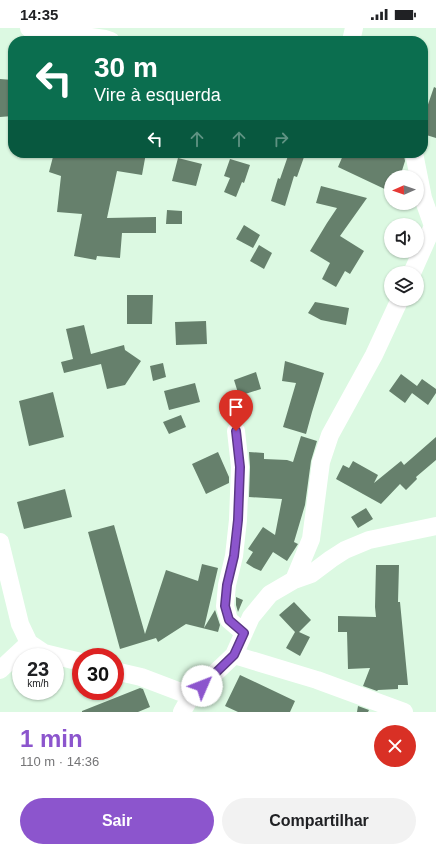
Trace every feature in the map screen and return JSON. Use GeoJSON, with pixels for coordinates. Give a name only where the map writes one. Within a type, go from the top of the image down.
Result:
{"type":"FeatureCollection","features":[{"type":"Feature","properties":{"kind":"street"},"geometry":{"type":"LineString","coordinates":[[29,28],[84,36]]}},
{"type":"Feature","properties":{"kind":"street"},"geometry":{"type":"LineString","coordinates":[[415,158],[423,198],[435,227],[416,266]]}},
{"type":"Feature","properties":{"kind":"street"},"geometry":{"type":"LineString","coordinates":[[294,580],[311,539],[321,462],[330,435],[374,355],[397,306]]}},
{"type":"Feature","properties":{"kind":"street"},"geometry":{"type":"LineString","coordinates":[[236,431],[240,467],[238,520],[234,556],[227,585],[225,606],[229,620],[244,633]]}},
{"type":"Feature","properties":{"kind":"street"},"geometry":{"type":"LineString","coordinates":[[182,712],[191,696],[234,655],[251,617],[270,594],[294,580],[311,574],[344,550],[369,540],[436,526]]}},
{"type":"Feature","properties":{"kind":"street"},"geometry":{"type":"LineString","coordinates":[[0,542],[20,624],[29,643],[44,653],[72,660]]}},
{"type":"Feature","properties":{"kind":"street"},"geometry":{"type":"LineString","coordinates":[[0,670],[29,643]]}},
{"type":"Feature","properties":{"kind":"street"},"geometry":{"type":"LineString","coordinates":[[234,655],[317,680],[404,712]]}},
{"type":"Feature","properties":{"kind":"street"},"geometry":{"type":"LineString","coordinates":[[124,673],[141,677],[191,696]]}},
{"type":"Feature","properties":{"kind":"building"},"geometry":{"type":"Polygon","coordinates":[[[0,79],[8,80],[8,116],[0,117],[0,79]]]}},
{"type":"Feature","properties":{"kind":"building"},"geometry":{"type":"Polygon","coordinates":[[[434,87],[436,88],[436,138],[428,136],[428,104],[434,87]]]}},
{"type":"Feature","properties":{"kind":"building"},"geometry":{"type":"Polygon","coordinates":[[[53,158],[145,158],[142,175],[117,171],[107,218],[156,217],[156,233],[122,233],[120,258],[97,256],[96,260],[74,256],[82,214],[57,212],[61,176],[49,172],[53,158]]]}},
{"type":"Feature","properties":{"kind":"building"},"geometry":{"type":"Polygon","coordinates":[[[178,158],[202,164],[196,186],[172,181],[178,158]]]}},
{"type":"Feature","properties":{"kind":"building"},"geometry":{"type":"Polygon","coordinates":[[[287,158],[304,158],[297,177],[294,176],[285,206],[271,201],[278,178],[280,179],[287,158]]]}},
{"type":"Feature","properties":{"kind":"building"},"geometry":{"type":"Polygon","coordinates":[[[342,158],[404,158],[402,170],[384,170],[384,189],[338,167],[342,158]]]}},
{"type":"Feature","properties":{"kind":"building"},"geometry":{"type":"Polygon","coordinates":[[[230,159],[250,165],[244,183],[242,182],[236,197],[224,192],[230,178],[224,176],[230,159]]]}},
{"type":"Feature","properties":{"kind":"building"},"geometry":{"type":"Polygon","coordinates":[[[321,186],[367,198],[340,236],[364,251],[350,274],[345,271],[336,287],[322,279],[330,263],[310,251],[337,208],[316,203],[321,186]]]}},
{"type":"Feature","properties":{"kind":"building"},"geometry":{"type":"Polygon","coordinates":[[[167,210],[182,211],[182,224],[166,224],[167,210]]]}},
{"type":"Feature","properties":{"kind":"building"},"geometry":{"type":"Polygon","coordinates":[[[244,225],[260,235],[253,248],[236,239],[244,225]]]}},
{"type":"Feature","properties":{"kind":"building"},"geometry":{"type":"Polygon","coordinates":[[[259,245],[272,253],[264,269],[250,261],[259,245]]]}},
{"type":"Feature","properties":{"kind":"building"},"geometry":{"type":"Polygon","coordinates":[[[127,295],[153,295],[152,324],[127,324],[127,295]]]}},
{"type":"Feature","properties":{"kind":"building"},"geometry":{"type":"Polygon","coordinates":[[[315,302],[349,308],[346,325],[321,320],[308,313],[315,302]]]}},
{"type":"Feature","properties":{"kind":"building"},"geometry":{"type":"Polygon","coordinates":[[[206,321],[207,344],[176,345],[175,322],[206,321]]]}},
{"type":"Feature","properties":{"kind":"building"},"geometry":{"type":"Polygon","coordinates":[[[84,325],[91,354],[124,345],[125,350],[141,361],[125,385],[107,389],[101,364],[64,373],[61,362],[73,359],[66,329],[84,325]]]}},
{"type":"Feature","properties":{"kind":"building"},"geometry":{"type":"Polygon","coordinates":[[[285,361],[324,373],[306,434],[283,427],[296,383],[282,381],[285,361]]]}},
{"type":"Feature","properties":{"kind":"building"},"geometry":{"type":"Polygon","coordinates":[[[163,363],[166,377],[153,381],[150,366],[163,363]]]}},
{"type":"Feature","properties":{"kind":"building"},"geometry":{"type":"Polygon","coordinates":[[[256,372],[261,389],[239,396],[234,380],[256,372]]]}},
{"type":"Feature","properties":{"kind":"building"},"geometry":{"type":"Polygon","coordinates":[[[401,374],[417,386],[405,403],[389,391],[401,374]]]}},
{"type":"Feature","properties":{"kind":"building"},"geometry":{"type":"Polygon","coordinates":[[[422,379],[436,389],[436,393],[428,405],[412,393],[422,379]]]}},
{"type":"Feature","properties":{"kind":"building"},"geometry":{"type":"Polygon","coordinates":[[[195,383],[200,402],[169,410],[164,391],[195,383]]]}},
{"type":"Feature","properties":{"kind":"building"},"geometry":{"type":"Polygon","coordinates":[[[53,392],[64,437],[29,446],[19,401],[53,392]]]}},
{"type":"Feature","properties":{"kind":"building"},"geometry":{"type":"Polygon","coordinates":[[[181,415],[186,427],[169,434],[163,422],[181,415]]]}},
{"type":"Feature","properties":{"kind":"building"},"geometry":{"type":"Polygon","coordinates":[[[301,436],[317,441],[311,461],[305,505],[294,542],[298,544],[287,561],[273,552],[261,571],[246,563],[253,552],[248,549],[263,527],[275,535],[282,499],[249,497],[249,452],[264,453],[264,459],[287,460],[293,462],[301,436]]]}},
{"type":"Feature","properties":{"kind":"building"},"geometry":{"type":"Polygon","coordinates":[[[436,437],[436,460],[416,477],[417,479],[406,490],[400,484],[381,504],[336,479],[343,465],[349,468],[353,461],[378,475],[374,483],[401,461],[404,465],[436,437]]]}},
{"type":"Feature","properties":{"kind":"building"},"geometry":{"type":"Polygon","coordinates":[[[218,452],[229,477],[229,483],[206,494],[192,464],[218,452]]]}},
{"type":"Feature","properties":{"kind":"building"},"geometry":{"type":"Polygon","coordinates":[[[65,489],[72,517],[24,529],[17,502],[65,489]]]}},
{"type":"Feature","properties":{"kind":"building"},"geometry":{"type":"Polygon","coordinates":[[[366,508],[373,519],[358,528],[351,517],[366,508]]]}},
{"type":"Feature","properties":{"kind":"building"},"geometry":{"type":"Polygon","coordinates":[[[114,525],[145,634],[166,570],[198,581],[202,564],[218,568],[204,628],[215,610],[220,625],[218,632],[186,624],[158,642],[156,638],[120,648],[88,532],[114,525]]]}},
{"type":"Feature","properties":{"kind":"building"},"geometry":{"type":"Polygon","coordinates":[[[376,565],[399,565],[398,602],[400,602],[408,685],[398,685],[398,689],[377,691],[363,686],[370,668],[348,669],[347,632],[338,632],[338,616],[376,617],[376,565]]]}},
{"type":"Feature","properties":{"kind":"building"},"geometry":{"type":"Polygon","coordinates":[[[236,597],[243,600],[238,612],[236,605],[236,597]]]}},
{"type":"Feature","properties":{"kind":"building"},"geometry":{"type":"Polygon","coordinates":[[[294,602],[311,620],[299,632],[310,637],[300,656],[286,648],[295,632],[279,615],[294,602]]]}},
{"type":"Feature","properties":{"kind":"building"},"geometry":{"type":"Polygon","coordinates":[[[240,675],[295,701],[290,712],[238,712],[225,706],[240,675]]]}},
{"type":"Feature","properties":{"kind":"building"},"geometry":{"type":"Polygon","coordinates":[[[140,688],[143,689],[150,707],[138,712],[82,712],[110,700],[124,700],[124,694],[140,688]]]}},
{"type":"Feature","properties":{"kind":"building"},"geometry":{"type":"Polygon","coordinates":[[[358,706],[369,710],[368,712],[357,712],[358,706]]]}},
{"type":"Feature","properties":{"kind":"route"},"geometry":{"type":"LineString","coordinates":[[202,686],[234,655],[244,633],[229,620],[225,606],[227,585],[234,556],[238,520],[240,467],[236,431]]}}]}
